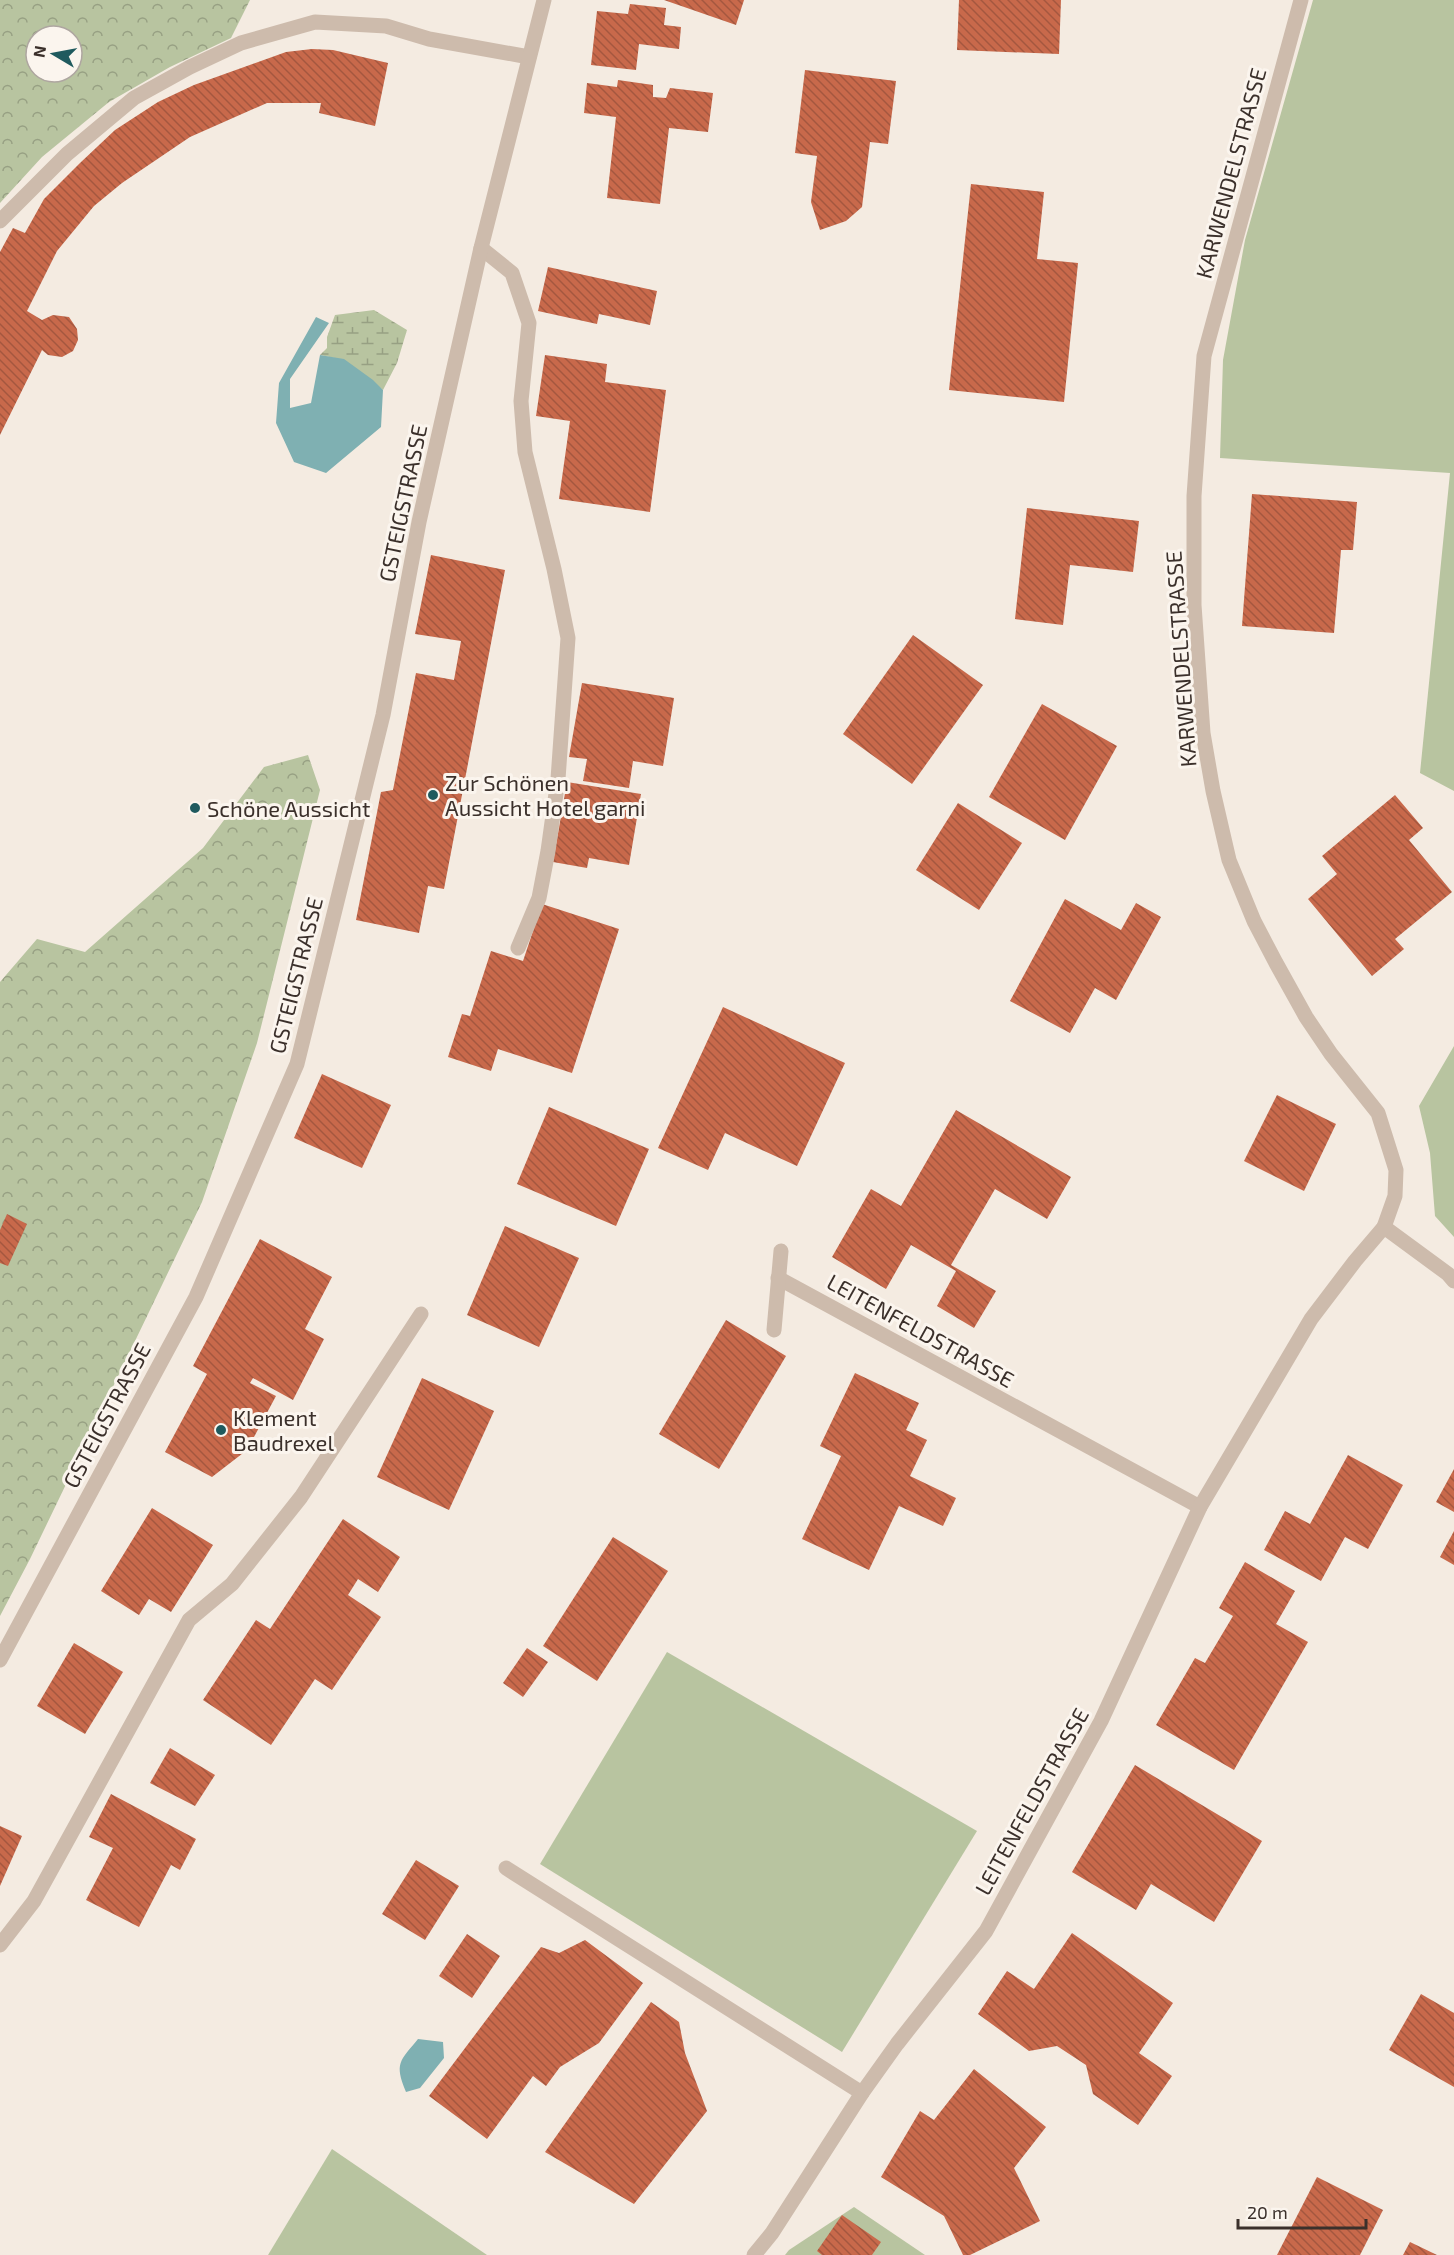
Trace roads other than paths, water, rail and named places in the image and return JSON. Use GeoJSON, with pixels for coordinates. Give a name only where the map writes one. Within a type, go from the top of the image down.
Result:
{"type":"FeatureCollection","features":[{"type":"Feature","properties":{"kind":"street","name":"GSTEIGSTRASSE"},"geometry":{"type":"LineString","coordinates":[[0,1660],[196,1297],[297,1064],[383,716],[419,522],[481,248],[544,0]]}},
{"type":"Feature","properties":{"kind":"street","name":"KARWENDELSTRASSE"},"geometry":{"type":"LineString","coordinates":[[1301,0],[1204,356],[1194,496],[1194,605],[1203,732],[1213,791],[1229,860],[1254,921],[1306,1017],[1331,1054],[1378,1113],[1396,1170],[1395,1196],[1384,1227]]}},
{"type":"Feature","properties":{"kind":"street"},"geometry":{"type":"LineString","coordinates":[[0,222],[67,154],[134,98],[189,67],[241,43],[315,22],[386,26],[429,39],[529,57]]}},
{"type":"Feature","properties":{"kind":"street"},"geometry":{"type":"LineString","coordinates":[[481,248],[512,273],[529,323],[521,401],[525,452],[554,569],[568,638],[558,779],[548,851],[539,898],[518,948]]}},
{"type":"Feature","properties":{"kind":"street"},"geometry":{"type":"LineString","coordinates":[[1384,1227],[1448,1274],[1454,1281]]}},
{"type":"Feature","properties":{"kind":"street","name":"LEITENFELDSTRASSE"},"geometry":{"type":"LineString","coordinates":[[754,2255],[772,2233],[862,2093],[897,2044],[986,1931],[1101,1721],[1200,1507],[1311,1319],[1384,1227]]}},
{"type":"Feature","properties":{"kind":"street"},"geometry":{"type":"LineString","coordinates":[[774,1330],[781,1251]]}},
{"type":"Feature","properties":{"kind":"street","name":"LEITENFELDSTRASSE"},"geometry":{"type":"LineString","coordinates":[[778,1278],[1200,1507]]}},
{"type":"Feature","properties":{"kind":"street"},"geometry":{"type":"LineString","coordinates":[[0,1945],[34,1901],[189,1620],[232,1584],[301,1497],[421,1314]]}},
{"type":"Feature","properties":{"kind":"street"},"geometry":{"type":"LineString","coordinates":[[506,1868],[862,2093]]}},
{"type":"Feature","properties":{"kind":"water"},"geometry":{"type":"Polygon","coordinates":[[[316,317],[329,323],[290,379],[290,408],[311,403],[320,355],[344,359],[383,390],[381,427],[326,473],[294,462],[276,423],[279,383],[316,317]]]}},
{"type":"Feature","properties":{"kind":"water"},"geometry":{"type":"Polygon","coordinates":[[[418,2039],[443,2042],[444,2058],[420,2088],[406,2092],[400,2075],[401,2063],[418,2039]]]}},
{"type":"Feature","properties":{"kind":"place","name":"Zur Schönen Aussicht Hotel garni"},"geometry":{"type":"Point","coordinates":[433,795]}},
{"type":"Feature","properties":{"kind":"place","name":"Schöne Aussicht"},"geometry":{"type":"Point","coordinates":[195,808]}},
{"type":"Feature","properties":{"kind":"place","name":"Klement Baudrexel"},"geometry":{"type":"Point","coordinates":[221,1430]}}]}
